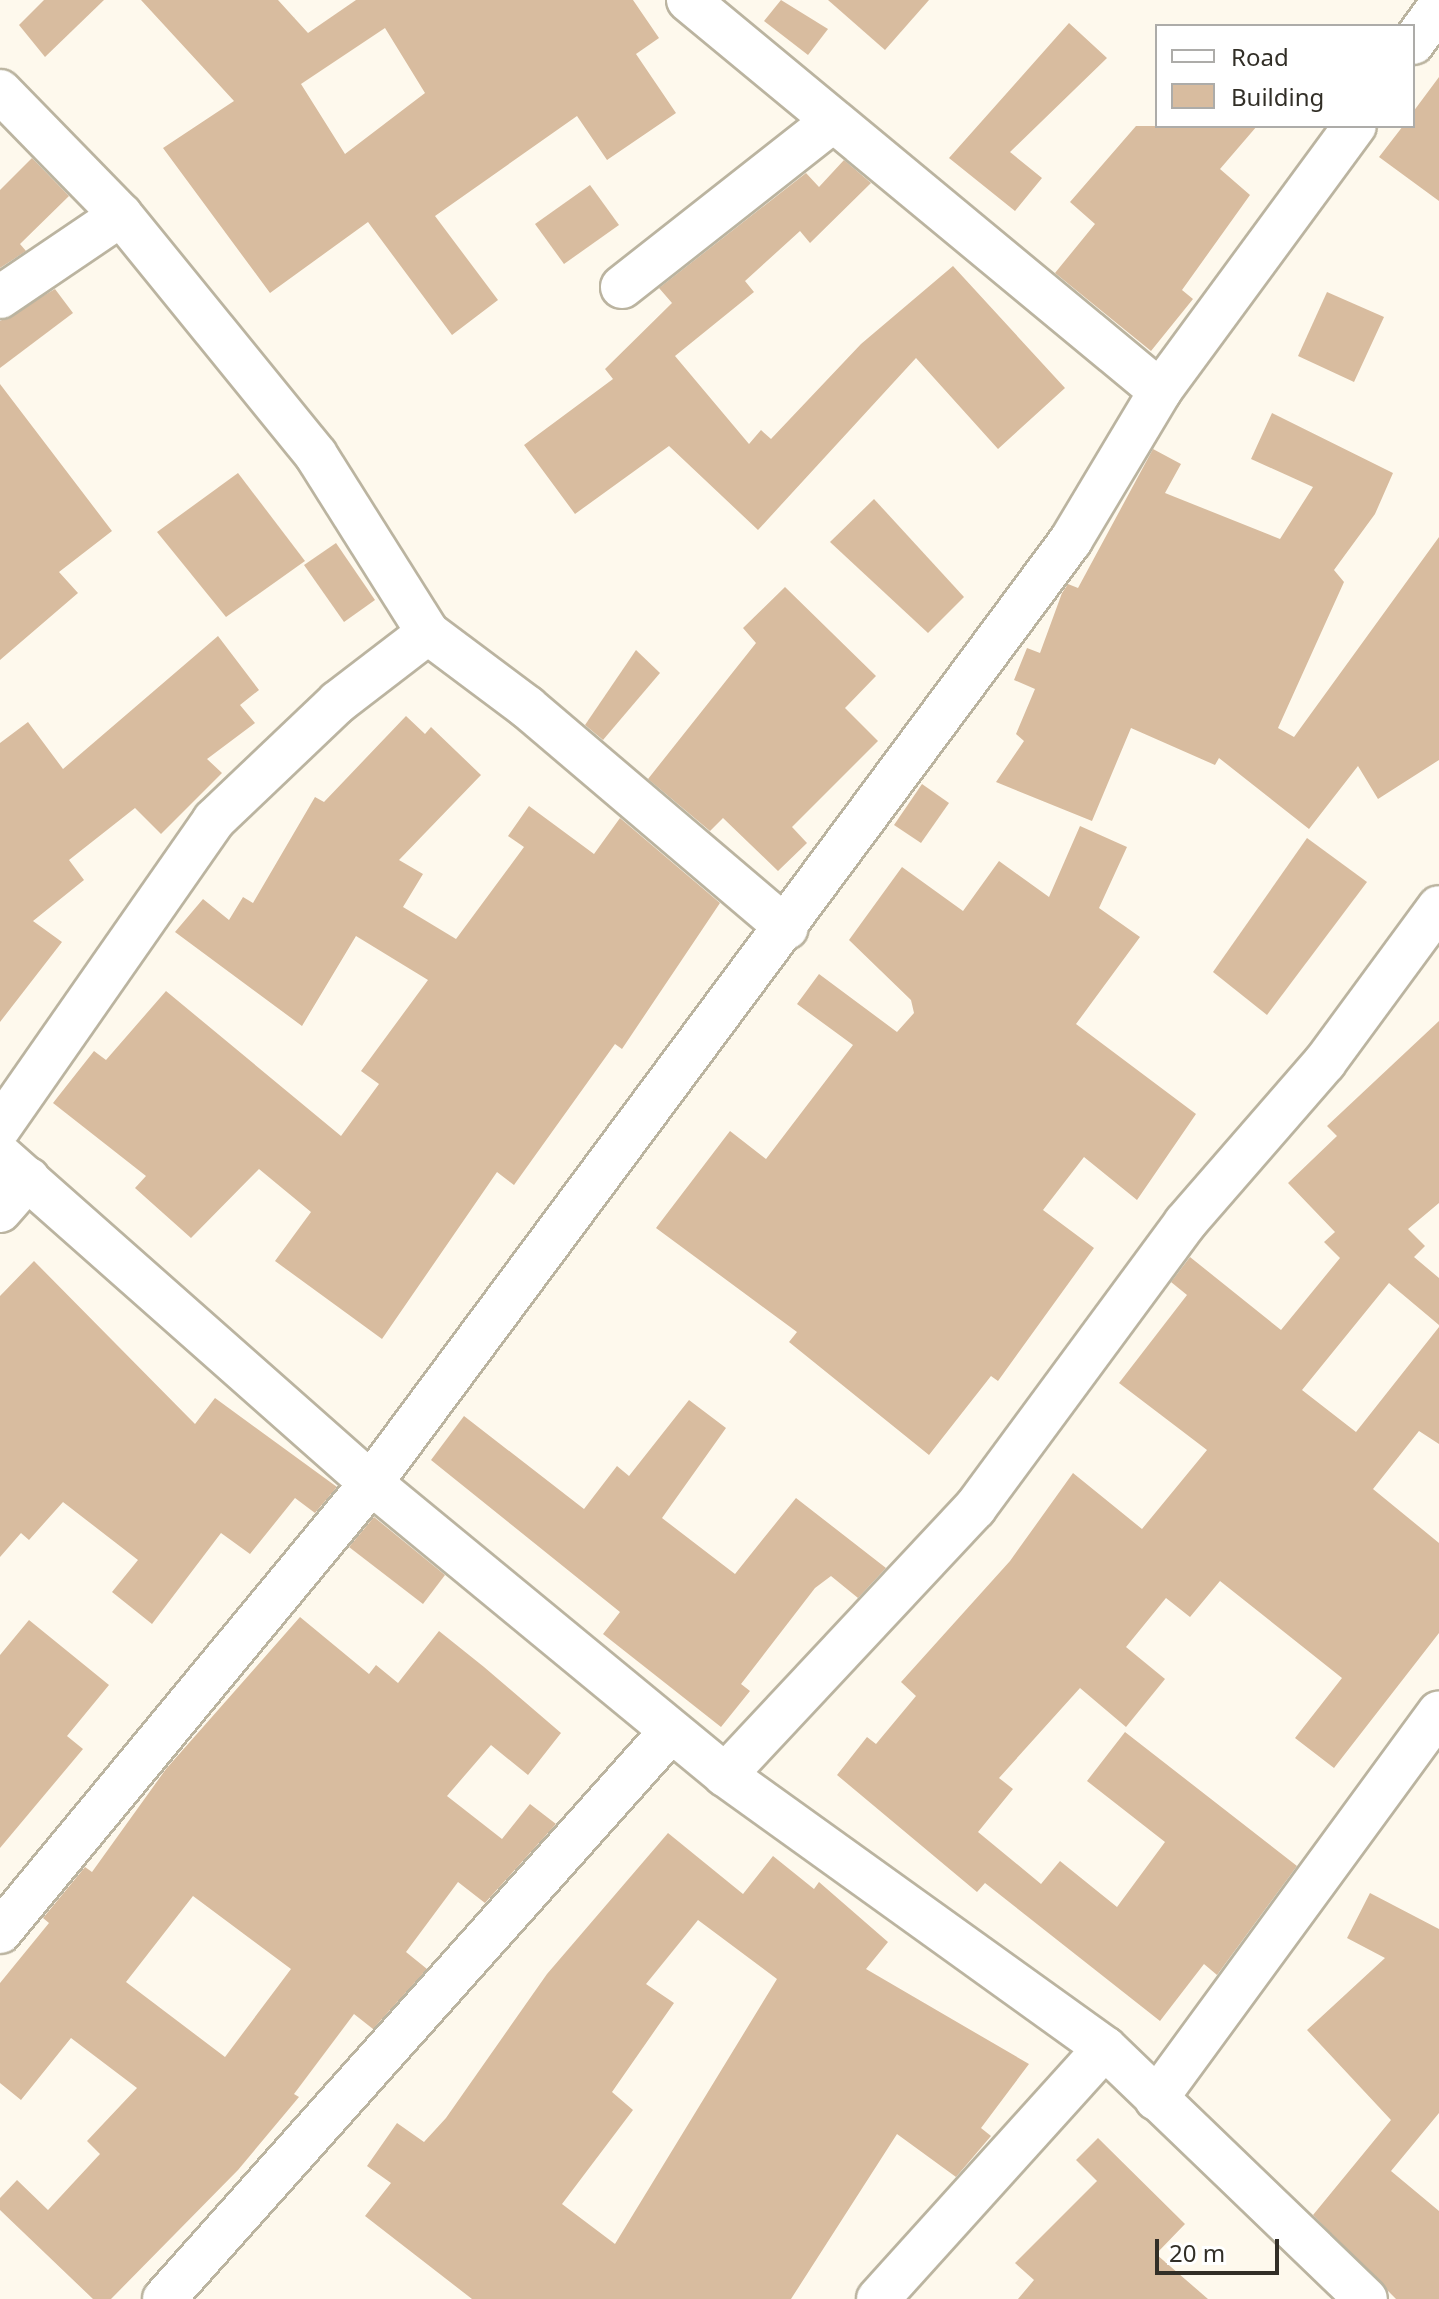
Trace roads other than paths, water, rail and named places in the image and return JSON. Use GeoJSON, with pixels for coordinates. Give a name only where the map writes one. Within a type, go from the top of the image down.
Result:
{"type":"FeatureCollection","features":[{"type":"Feature","properties":{"kind":"street"},"geometry":{"type":"LineString","coordinates":[[688,0],[1160,391]]}},
{"type":"Feature","properties":{"kind":"street"},"geometry":{"type":"LineString","coordinates":[[1415,40],[1439,7]]}},
{"type":"Feature","properties":{"kind":"street"},"geometry":{"type":"LineString","coordinates":[[0,91],[121,215],[316,455],[428,633],[527,707],[787,928]]}},
{"type":"Feature","properties":{"kind":"street"},"geometry":{"type":"LineString","coordinates":[[622,287],[833,121]]}},
{"type":"Feature","properties":{"kind":"street"},"geometry":{"type":"LineString","coordinates":[[0,1932],[371,1483],[787,928],[1071,540],[1160,391],[1354,128]]}},
{"type":"Feature","properties":{"kind":"street"},"geometry":{"type":"LineString","coordinates":[[0,297],[121,215]]}},
{"type":"Feature","properties":{"kind":"street"},"geometry":{"type":"LineString","coordinates":[[0,1127],[214,820],[338,702],[428,633]]}},
{"type":"Feature","properties":{"kind":"street"},"geometry":{"type":"LineString","coordinates":[[725,1775],[975,1508],[1185,1223],[1325,1062],[1439,907]]}},
{"type":"Feature","properties":{"kind":"street"},"geometry":{"type":"LineString","coordinates":[[0,1211],[14,1167],[371,1483],[725,1775],[1105,2048],[1366,2299]]}},
{"type":"Feature","properties":{"kind":"street"},"geometry":{"type":"LineString","coordinates":[[1156,2099],[1439,1713]]}},
{"type":"Feature","properties":{"kind":"street"},"geometry":{"type":"LineString","coordinates":[[164,2299],[671,1731]]}},
{"type":"Feature","properties":{"kind":"street"},"geometry":{"type":"LineString","coordinates":[[878,2299],[1105,2048]]}}]}
